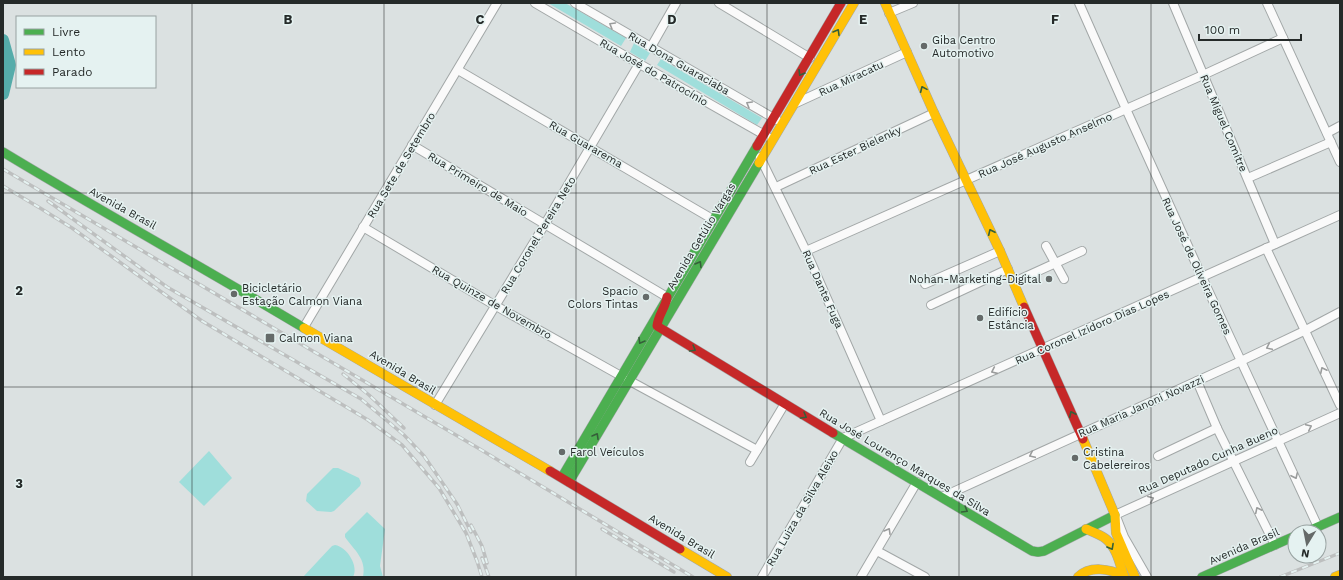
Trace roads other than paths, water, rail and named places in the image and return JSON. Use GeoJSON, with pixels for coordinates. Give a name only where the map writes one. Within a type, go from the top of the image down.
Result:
{"type":"FeatureCollection","features":[{"type":"Feature","properties":{"kind":"main road","name":"Avenida Getúlio Vargas"},"geometry":{"type":"LineString","coordinates":[[565,480],[624,378],[667,297],[810,58],[841,3]]}},
{"type":"Feature","properties":{"kind":"main road","name":"Avenida Getúlio Vargas"},"geometry":{"type":"LineString","coordinates":[[624,378],[660,328],[774,140],[854,3]]}},
{"type":"Feature","properties":{"kind":"main road"},"geometry":{"type":"LineString","coordinates":[[885,3],[934,113],[1000,251],[1080,433],[1116,517],[1114,524],[1135,577]]}},
{"type":"Feature","properties":{"kind":"main road","name":"Avenida Brasil"},"geometry":{"type":"LineString","coordinates":[[3,152],[565,480],[727,577]]}},
{"type":"Feature","properties":{"kind":"main road"},"geometry":{"type":"LineString","coordinates":[[660,328],[658,326],[658,321],[667,302],[667,297]]}},
{"type":"Feature","properties":{"kind":"main road","name":"Rua José Lourenço Marques da Silva"},"geometry":{"type":"LineString","coordinates":[[660,328],[784,405],[843,438],[1032,551],[1044,551],[1086,529]]}},
{"type":"Feature","properties":{"kind":"main road","name":"Rua Deputado Cunha Bueno"},"geometry":{"type":"LineString","coordinates":[[1086,529],[1116,517]]}},
{"type":"Feature","properties":{"kind":"main road"},"geometry":{"type":"LineString","coordinates":[[1325,524],[1340,517]]}},
{"type":"Feature","properties":{"kind":"main road"},"geometry":{"type":"LineString","coordinates":[[1086,529],[1100,535],[1111,545],[1124,577]]}},
{"type":"Feature","properties":{"kind":"main road","name":"Avenida Brasil"},"geometry":{"type":"LineString","coordinates":[[1202,577],[1287,540]]}},
{"type":"Feature","properties":{"kind":"main road"},"geometry":{"type":"LineString","coordinates":[[1078,577],[1084,572],[1095,569],[1120,573],[1124,577]]}},
{"type":"Feature","properties":{"kind":"main road"},"geometry":{"type":"LineString","coordinates":[[1335,577],[1340,575]]}},
{"type":"Feature","properties":{"kind":"street","name":"Rua Sete de Setembro"},"geometry":{"type":"LineString","coordinates":[[304,327],[497,3]]}},
{"type":"Feature","properties":{"kind":"street","name":"Rua José do Patrocínio"},"geometry":{"type":"LineString","coordinates":[[535,3],[639,64],[774,140]]}},
{"type":"Feature","properties":{"kind":"street","name":"Rua Dona Guaraciaba"},"geometry":{"type":"LineString","coordinates":[[575,3],[783,124]]}},
{"type":"Feature","properties":{"kind":"street"},"geometry":{"type":"LineString","coordinates":[[651,47],[676,3]]}},
{"type":"Feature","properties":{"kind":"street"},"geometry":{"type":"LineString","coordinates":[[719,3],[810,58]]}},
{"type":"Feature","properties":{"kind":"street"},"geometry":{"type":"LineString","coordinates":[[889,13],[913,3]]}},
{"type":"Feature","properties":{"kind":"street","name":"Rua José de Oliveira Gomes"},"geometry":{"type":"LineString","coordinates":[[1079,3],[1202,277],[1317,524]]}},
{"type":"Feature","properties":{"kind":"street","name":"Rua Miguel Comitre"},"geometry":{"type":"LineString","coordinates":[[1172,3],[1276,244]]}},
{"type":"Feature","properties":{"kind":"street"},"geometry":{"type":"LineString","coordinates":[[1267,3],[1340,162]]}},
{"type":"Feature","properties":{"kind":"street","name":"Rua José Augusto Anselmo"},"geometry":{"type":"LineString","coordinates":[[806,251],[1126,110],[1283,38]]}},
{"type":"Feature","properties":{"kind":"street","name":"Rua Miracatu"},"geometry":{"type":"LineString","coordinates":[[796,103],[907,52]]}},
{"type":"Feature","properties":{"kind":"street","name":"Rua Coronel Pereira Neto"},"geometry":{"type":"LineString","coordinates":[[435,405],[496,306],[639,64]]}},
{"type":"Feature","properties":{"kind":"street","name":"Rua Guararema"},"geometry":{"type":"LineString","coordinates":[[458,70],[714,220]]}},
{"type":"Feature","properties":{"kind":"street","name":"Rua Ester Bielenky"},"geometry":{"type":"LineString","coordinates":[[776,187],[934,113]]}},
{"type":"Feature","properties":{"kind":"street"},"geometry":{"type":"LineString","coordinates":[[1327,132],[1340,126]]}},
{"type":"Feature","properties":{"kind":"street"},"geometry":{"type":"LineString","coordinates":[[1248,178],[1331,142]]}},
{"type":"Feature","properties":{"kind":"street","name":"Rua Primeiro de Maio"},"geometry":{"type":"LineString","coordinates":[[412,145],[667,297]]}},
{"type":"Feature","properties":{"kind":"street","name":"Rua Dante Fuga"},"geometry":{"type":"LineString","coordinates":[[754,150],[762,159],[806,251],[881,421]]}},
{"type":"Feature","properties":{"kind":"street","name":"Rua Coronel Izidoro Dias Lopes"},"geometry":{"type":"LineString","coordinates":[[843,438],[1340,215]]}},
{"type":"Feature","properties":{"kind":"street","name":"Rua Quinze de Novembro"},"geometry":{"type":"LineString","coordinates":[[363,227],[496,306],[624,378],[757,450]]}},
{"type":"Feature","properties":{"kind":"street"},"geometry":{"type":"LineString","coordinates":[[1046,246],[1064,279]]}},
{"type":"Feature","properties":{"kind":"street"},"geometry":{"type":"LineString","coordinates":[[1266,248],[1340,405]]}},
{"type":"Feature","properties":{"kind":"street"},"geometry":{"type":"LineString","coordinates":[[925,284],[1000,251]]}},
{"type":"Feature","properties":{"kind":"street"},"geometry":{"type":"LineString","coordinates":[[1014,282],[1082,251]]}},
{"type":"Feature","properties":{"kind":"street"},"geometry":{"type":"LineString","coordinates":[[931,305],[1008,269]]}},
{"type":"Feature","properties":{"kind":"street","name":"Rua Maria Janoni Novazzi"},"geometry":{"type":"LineString","coordinates":[[942,497],[1241,361],[1340,312]]}},
{"type":"Feature","properties":{"kind":"street"},"geometry":{"type":"LineString","coordinates":[[1197,381],[1217,428],[1275,545]]}},
{"type":"Feature","properties":{"kind":"street"},"geometry":{"type":"LineString","coordinates":[[750,462],[784,405]]}},
{"type":"Feature","properties":{"kind":"street","name":"Rua Deputado Cunha Bueno"},"geometry":{"type":"LineString","coordinates":[[1116,517],[1340,413]]}},
{"type":"Feature","properties":{"kind":"street"},"geometry":{"type":"LineString","coordinates":[[1158,456],[1217,428]]}},
{"type":"Feature","properties":{"kind":"street","name":"Rua Luiza da Silva Aleixo"},"geometry":{"type":"LineString","coordinates":[[762,577],[843,438]]}},
{"type":"Feature","properties":{"kind":"street"},"geometry":{"type":"LineString","coordinates":[[861,577],[917,482]]}},
{"type":"Feature","properties":{"kind":"street"},"geometry":{"type":"LineString","coordinates":[[1116,517],[1124,537],[1147,577]]}},
{"type":"Feature","properties":{"kind":"street"},"geometry":{"type":"LineString","coordinates":[[877,551],[925,577]]}},
{"type":"Feature","properties":{"kind":"waterway"},"geometry":{"type":"LineString","coordinates":[[3,40],[10,65],[3,94]]}},
{"type":"Feature","properties":{"kind":"railway"},"geometry":{"type":"LineString","coordinates":[[3,169],[478,448],[693,577]]}},
{"type":"Feature","properties":{"kind":"railway"},"geometry":{"type":"LineString","coordinates":[[3,186],[72,228],[202,321],[368,420],[402,445],[439,488],[466,533],[482,577]]}},
{"type":"Feature","properties":{"kind":"railway"},"geometry":{"type":"LineString","coordinates":[[48,201],[167,287],[361,399],[404,435],[424,456],[457,504],[471,532]]}},
{"type":"Feature","properties":{"kind":"railway"},"geometry":{"type":"LineString","coordinates":[[343,374],[369,395],[404,428]]}},
{"type":"Feature","properties":{"kind":"railway"},"geometry":{"type":"LineString","coordinates":[[471,525],[482,546],[487,563]]}},
{"type":"Feature","properties":{"kind":"railway"},"geometry":{"type":"LineString","coordinates":[[602,529],[674,572]]}},
{"type":"Feature","properties":{"kind":"railway"},"geometry":{"type":"LineString","coordinates":[[1280,577],[1340,553]]}},
{"type":"Feature","properties":{"kind":"railway"},"geometry":{"type":"LineString","coordinates":[[482,558],[489,577]]}},
{"type":"Feature","properties":{"kind":"place","name":"Giba Centro Automotivo"},"geometry":{"type":"Point","coordinates":[924,46]}},
{"type":"Feature","properties":{"kind":"place","name":"Nohan-Marketing-Digital"},"geometry":{"type":"Point","coordinates":[1049,279]}},
{"type":"Feature","properties":{"kind":"place","name":"Bicicletário Estação Calmon Viana"},"geometry":{"type":"Point","coordinates":[234,294]}},
{"type":"Feature","properties":{"kind":"place","name":"Spacio Colors Tintas"},"geometry":{"type":"Point","coordinates":[646,297]}},
{"type":"Feature","properties":{"kind":"place","name":"Edifício Estância"},"geometry":{"type":"Point","coordinates":[980,318]}},
{"type":"Feature","properties":{"kind":"place","name":"Calmon Viana"},"geometry":{"type":"Point","coordinates":[270,338]}},
{"type":"Feature","properties":{"kind":"place","name":"Farol Veículos"},"geometry":{"type":"Point","coordinates":[562,452]}},
{"type":"Feature","properties":{"kind":"place","name":"Cristina Cabelereiros"},"geometry":{"type":"Point","coordinates":[1075,458]}}]}
